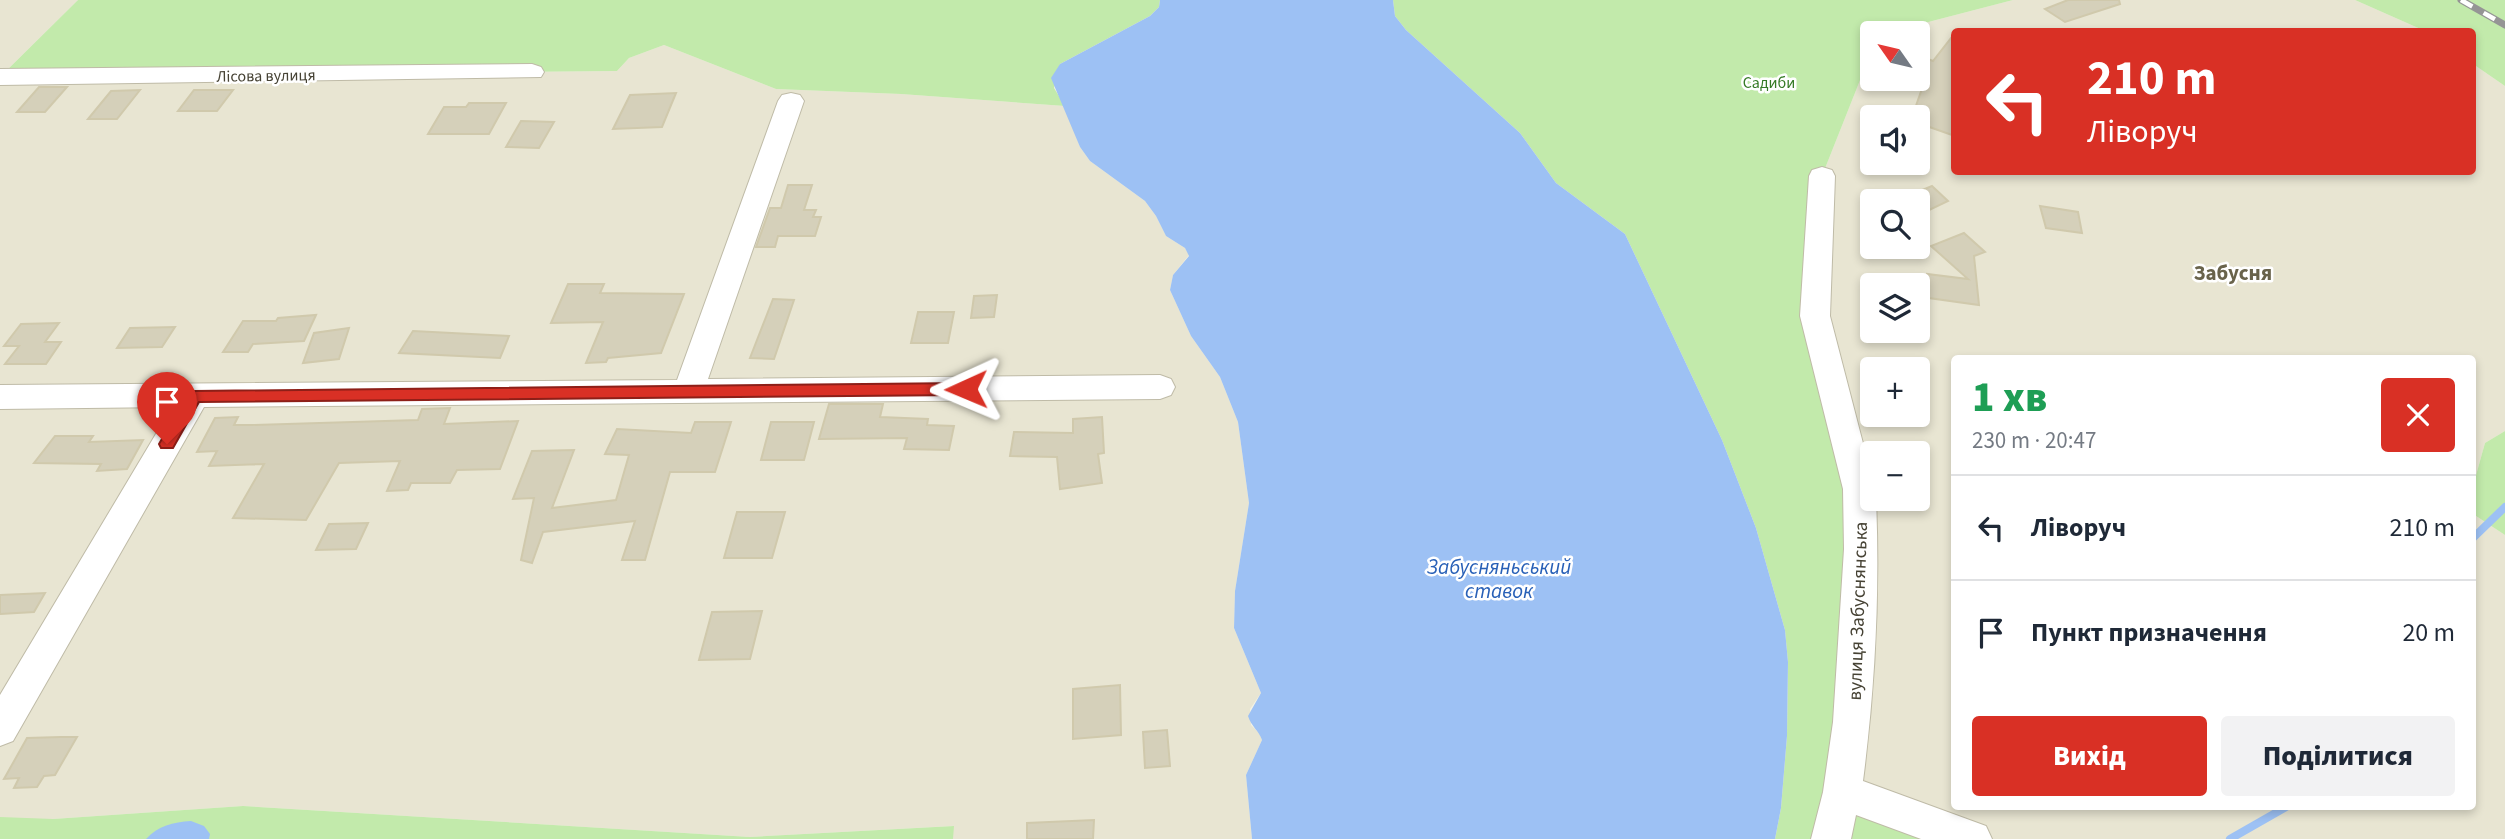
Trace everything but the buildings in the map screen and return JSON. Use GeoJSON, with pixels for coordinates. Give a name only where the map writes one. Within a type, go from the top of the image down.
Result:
{"type":"FeatureCollection","features":[{"type":"Feature","properties":{"kind":"street","name":"Лісова вулиця"},"geometry":{"type":"LineString","coordinates":[[0,77],[532,72]]}},
{"type":"Feature","properties":{"kind":"street"},"geometry":{"type":"LineString","coordinates":[[688,392],[792,101]]}},
{"type":"Feature","properties":{"kind":"street","name":"вулиця Забуснянська"},"geometry":{"type":"LineString","coordinates":[[1822,176],[1815,316],[1860,489],[1859,632],[1852,722],[1842,792],[1831,839]]}},
{"type":"Feature","properties":{"kind":"street"},"geometry":{"type":"LineString","coordinates":[[0,397],[1160,387]]}},
{"type":"Feature","properties":{"kind":"street"},"geometry":{"type":"LineString","coordinates":[[0,729],[195,397]]}},
{"type":"Feature","properties":{"kind":"street"},"geometry":{"type":"LineString","coordinates":[[1842,792],[1972,839]]}},
{"type":"Feature","properties":{"kind":"shaded area"},"geometry":{"type":"Polygon","coordinates":[[[0,0],[78,0],[1,76],[617,71],[629,58],[664,45],[776,89],[901,94],[1065,106],[1080,147],[1090,161],[1145,201],[1166,236],[1185,248],[1189,255],[1173,275],[1170,290],[1191,336],[1220,377],[1238,422],[1249,503],[1235,591],[1234,628],[1261,693],[1250,709],[1251,725],[1262,740],[1246,775],[1252,839],[953,839],[953,826],[750,837],[243,806],[53,819],[0,839],[0,0]]]}},
{"type":"Feature","properties":{"kind":"shaded area"},"geometry":{"type":"Polygon","coordinates":[[[2013,0],[2355,0],[2418,28],[1951,28],[1951,175],[2476,175],[2476,66],[2505,86],[2505,431],[2485,443],[2476,475],[2476,355],[1951,355],[1951,810],[2476,810],[2476,516],[2505,535],[2505,839],[1972,839],[1842,792],[1815,316],[1822,176],[1860,80],[1860,91],[1930,91],[1930,22],[2013,0]]]}},
{"type":"Feature","properties":{"kind":"green space"},"geometry":{"type":"Polygon","coordinates":[[[78,0],[1160,0],[1159,7],[1150,16],[1060,64],[1054,88],[1065,106],[901,94],[776,89],[664,45],[629,58],[617,71],[0,77],[78,0]]]}},
{"type":"Feature","properties":{"kind":"green space","name":"Садиби"},"geometry":{"type":"Polygon","coordinates":[[[1393,0],[2013,0],[1930,22],[1860,21],[1860,80],[1822,176],[1815,316],[1859,489],[1842,792],[1972,839],[1775,839],[1781,808],[1787,736],[1788,662],[1785,630],[1756,528],[1722,440],[1625,234],[1556,183],[1520,133],[1406,30],[1395,16],[1393,0]]]}},
{"type":"Feature","properties":{"kind":"green space"},"geometry":{"type":"Polygon","coordinates":[[[2355,0],[2505,0],[2505,86],[2476,66],[2476,28],[2418,28],[2355,0]]]}},
{"type":"Feature","properties":{"kind":"green space"},"geometry":{"type":"Polygon","coordinates":[[[2505,431],[2505,535],[2476,516],[2476,475],[2485,443],[2505,431]]]}},
{"type":"Feature","properties":{"kind":"green space"},"geometry":{"type":"Polygon","coordinates":[[[243,806],[750,837],[954,826],[953,839],[0,839],[0,817],[53,819],[243,806]]]}},
{"type":"Feature","properties":{"kind":"water","name":"Забусняньський ставок"},"geometry":{"type":"Polygon","coordinates":[[[1160,0],[1393,0],[1395,16],[1406,30],[1520,133],[1556,183],[1625,234],[1722,440],[1756,528],[1785,630],[1788,662],[1787,736],[1781,808],[1775,839],[1252,839],[1246,775],[1262,740],[1248,716],[1261,693],[1234,628],[1235,591],[1249,503],[1238,422],[1220,377],[1191,336],[1170,290],[1173,275],[1189,256],[1185,248],[1166,236],[1145,201],[1090,161],[1080,147],[1051,78],[1060,64],[1150,16],[1159,7],[1160,0]]]}},
{"type":"Feature","properties":{"kind":"water"},"geometry":{"type":"Polygon","coordinates":[[[191,821],[204,826],[210,834],[209,839],[146,839],[166,826],[191,821]]]}},
{"type":"Feature","properties":{"kind":"waterway"},"geometry":{"type":"LineString","coordinates":[[2476,535],[2505,507]]}},
{"type":"Feature","properties":{"kind":"waterway"},"geometry":{"type":"LineString","coordinates":[[2230,839],[2281,810]]}},
{"type":"Feature","properties":{"kind":"railway"},"geometry":{"type":"LineString","coordinates":[[2461,0],[2505,25]]}},
{"type":"Feature","properties":{"kind":"district","name":"Забусня"},"geometry":{"type":"Point","coordinates":[2233,273]}},
{"type":"Feature","properties":{"kind":"route"},"geometry":{"type":"LineString","coordinates":[[167,444],[195,397],[966,389]]}}]}
